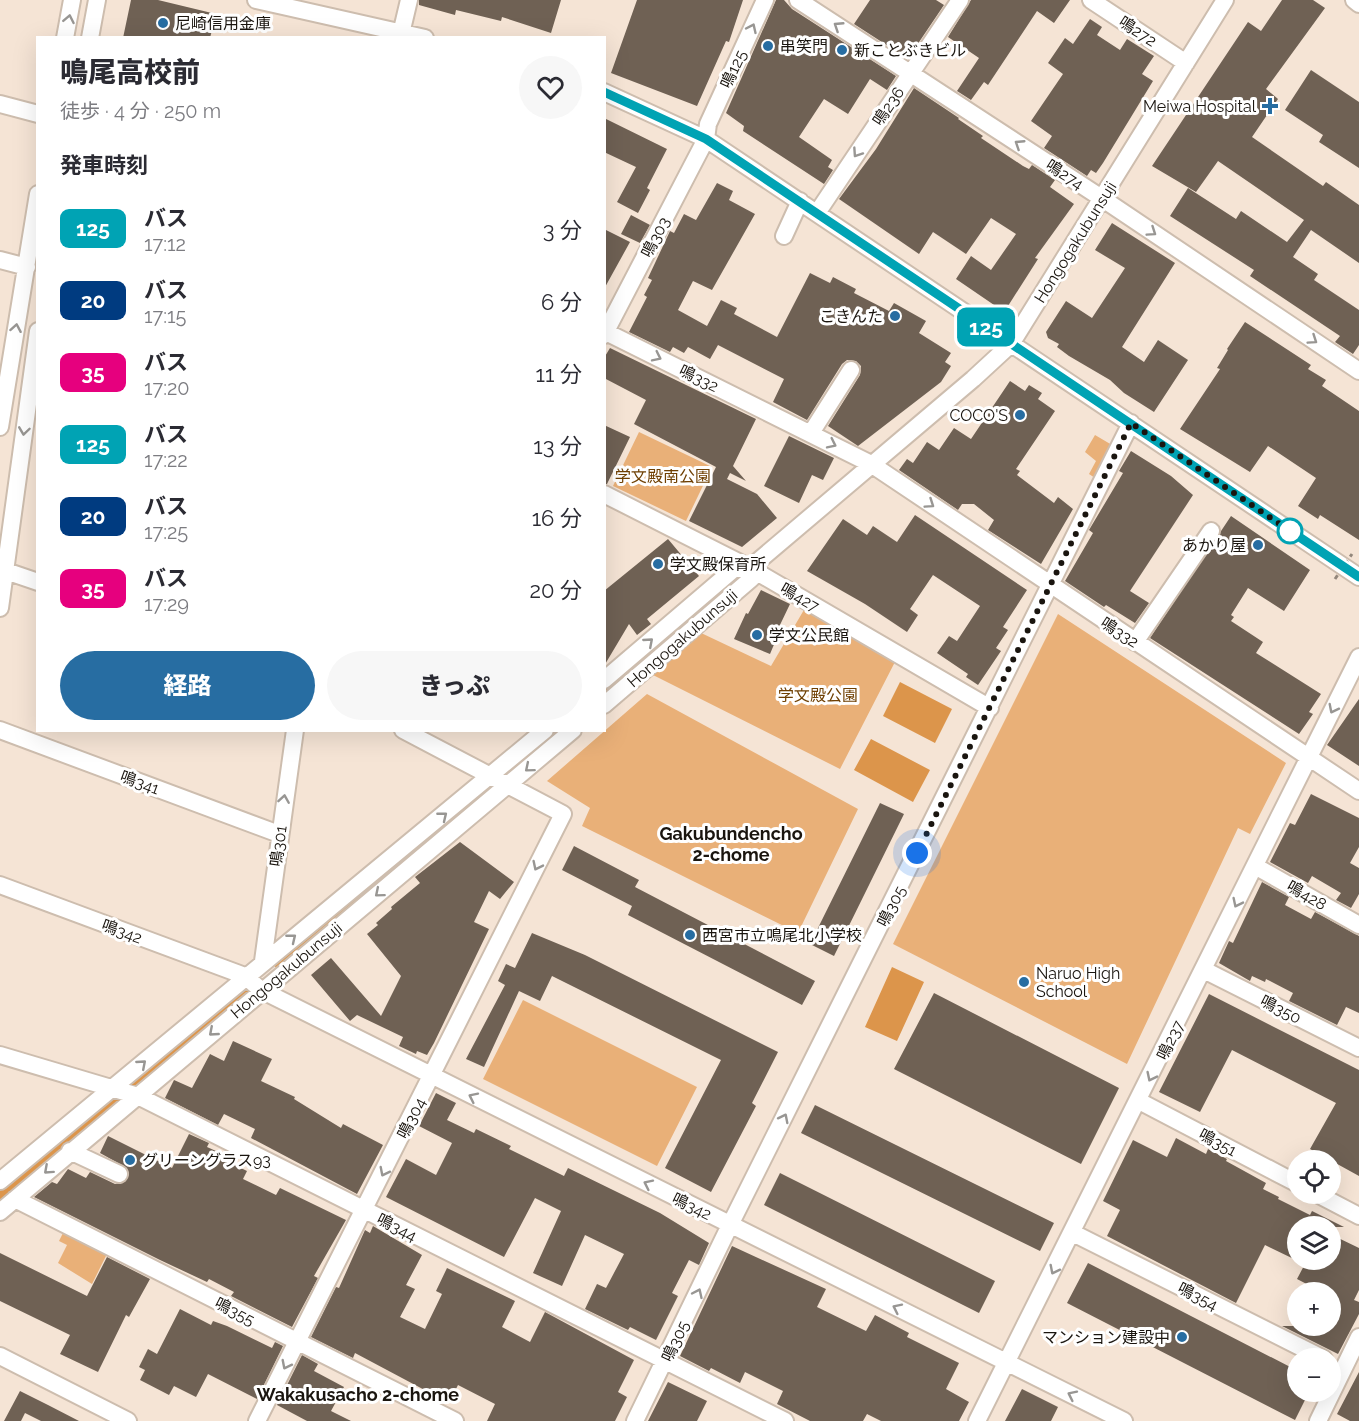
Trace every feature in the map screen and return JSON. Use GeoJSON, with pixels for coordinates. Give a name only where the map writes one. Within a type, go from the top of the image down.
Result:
{"type":"FeatureCollection","features":[{"type":"Feature","properties":{"kind":"street"},"geometry":{"type":"LineString","coordinates":[[65,36],[72,0]]}},
{"type":"Feature","properties":{"kind":"street"},"geometry":{"type":"LineString","coordinates":[[90,36],[97,0]]}},
{"type":"Feature","properties":{"kind":"street"},"geometry":{"type":"LineString","coordinates":[[256,0],[400,34],[409,0]]}},
{"type":"Feature","properties":{"kind":"street","name":"鳴125"},"geometry":{"type":"LineString","coordinates":[[706,139],[708,124],[765,0]]}},
{"type":"Feature","properties":{"kind":"street","name":"鳴274"},"geometry":{"type":"LineString","coordinates":[[798,0],[1103,199],[1359,371]]}},
{"type":"Feature","properties":{"kind":"street","name":"鳴236"},"geometry":{"type":"LineString","coordinates":[[817,213],[960,0]]}},
{"type":"Feature","properties":{"kind":"street","name":"鳴272"},"geometry":{"type":"LineString","coordinates":[[1091,0],[1186,63]]}},
{"type":"Feature","properties":{"kind":"street","name":"Hongogakubunsuji"},"geometry":{"type":"LineString","coordinates":[[606,700],[615,678],[734,569],[750,568],[1011,344],[1225,0]]}},
{"type":"Feature","properties":{"kind":"street"},"geometry":{"type":"LineString","coordinates":[[1354,0],[1359,4]]}},
{"type":"Feature","properties":{"kind":"street"},"geometry":{"type":"LineString","coordinates":[[606,93],[706,139],[1359,577]]}},
{"type":"Feature","properties":{"kind":"street"},"geometry":{"type":"LineString","coordinates":[[0,104],[36,113]]}},
{"type":"Feature","properties":{"kind":"street","name":"鳴303"},"geometry":{"type":"LineString","coordinates":[[606,331],[706,139]]}},
{"type":"Feature","properties":{"kind":"street"},"geometry":{"type":"LineString","coordinates":[[784,236],[800,201]]}},
{"type":"Feature","properties":{"kind":"street"},"geometry":{"type":"LineString","coordinates":[[1,419],[3,378],[27,267],[36,207]]}},
{"type":"Feature","properties":{"kind":"street"},"geometry":{"type":"LineString","coordinates":[[0,260],[27,267]]}},
{"type":"Feature","properties":{"kind":"street","name":"鳴332"},"geometry":{"type":"LineString","coordinates":[[606,333],[870,464],[1359,791]]}},
{"type":"Feature","properties":{"kind":"street"},"geometry":{"type":"LineString","coordinates":[[0,608],[3,570],[36,345]]}},
{"type":"Feature","properties":{"kind":"street"},"geometry":{"type":"LineString","coordinates":[[811,433],[851,370]]}},
{"type":"Feature","properties":{"kind":"street","name":"鳴305"},"geometry":{"type":"LineString","coordinates":[[635,1421],[730,1225],[1131,423]]}},
{"type":"Feature","properties":{"kind":"street","name":"鳴427"},"geometry":{"type":"LineString","coordinates":[[606,495],[750,568],[990,708]]}},
{"type":"Feature","properties":{"kind":"street"},"geometry":{"type":"LineString","coordinates":[[1135,642],[1211,531]]}},
{"type":"Feature","properties":{"kind":"street"},"geometry":{"type":"LineString","coordinates":[[3,570],[36,581]]}},
{"type":"Feature","properties":{"kind":"street","name":"鳴237"},"geometry":{"type":"LineString","coordinates":[[977,1421],[1140,1101],[1359,657]]}},
{"type":"Feature","properties":{"kind":"street","name":"鳴341"},"geometry":{"type":"LineString","coordinates":[[0,730],[279,834]]}},
{"type":"Feature","properties":{"kind":"street","name":"鳴301"},"geometry":{"type":"LineString","coordinates":[[263,961],[295,732]]}},
{"type":"Feature","properties":{"kind":"street"},"geometry":{"type":"LineString","coordinates":[[407,732],[499,781]]}},
{"type":"Feature","properties":{"kind":"street","name":"Hongogakubunsuji"},"geometry":{"type":"LineString","coordinates":[[0,1181],[126,1092],[261,990],[499,781],[543,732]]}},
{"type":"Feature","properties":{"kind":"street","name":"Hongogakubunsuji"},"geometry":{"type":"LineString","coordinates":[[0,1212],[70,1151],[126,1092],[245,976],[499,781],[570,732]]}},
{"type":"Feature","properties":{"kind":"street","name":"鳴304"},"geometry":{"type":"LineString","coordinates":[[257,1421],[563,814],[499,781]]}},
{"type":"Feature","properties":{"kind":"street","name":"鳴428"},"geometry":{"type":"LineString","coordinates":[[1255,866],[1359,925]]}},
{"type":"Feature","properties":{"kind":"street","name":"鳴342"},"geometry":{"type":"LineString","coordinates":[[0,885],[245,976],[261,990],[432,1077],[1124,1421]]}},
{"type":"Feature","properties":{"kind":"street","name":"鳴350"},"geometry":{"type":"LineString","coordinates":[[1204,970],[1359,1048]]}},
{"type":"Feature","properties":{"kind":"street","name":"鳴344"},"geometry":{"type":"LineString","coordinates":[[0,1055],[126,1092],[785,1421]]}},
{"type":"Feature","properties":{"kind":"street","name":"鳴351"},"geometry":{"type":"LineString","coordinates":[[1140,1101],[1287,1178]]}},
{"type":"Feature","properties":{"kind":"street"},"geometry":{"type":"LineString","coordinates":[[70,1151],[119,1174]]}},
{"type":"Feature","properties":{"kind":"street","name":"鳴355"},"geometry":{"type":"LineString","coordinates":[[15,1200],[455,1421]]}},
{"type":"Feature","properties":{"kind":"street"},"geometry":{"type":"LineString","coordinates":[[1336,1204],[1359,1216]]}},
{"type":"Feature","properties":{"kind":"street","name":"鳴354"},"geometry":{"type":"LineString","coordinates":[[1073,1233],[1302,1348]]}},
{"type":"Feature","properties":{"kind":"street"},"geometry":{"type":"LineString","coordinates":[[1341,1361],[1359,1337]]}},
{"type":"Feature","properties":{"kind":"street"},"geometry":{"type":"LineString","coordinates":[[0,1356],[128,1421]]}},
{"type":"Feature","properties":{"kind":"street"},"geometry":{"type":"LineString","coordinates":[[1341,1368],[1359,1377]]}},
{"type":"Feature","properties":{"kind":"street"},"geometry":{"type":"LineString","coordinates":[[1318,1421],[1325,1402]]}},
{"type":"Feature","properties":{"kind":"path"},"geometry":{"type":"LineString","coordinates":[[1335,579],[1352,554]]}},
{"type":"Feature","properties":{"kind":"green space","name":"学文殿南公園"},"geometry":{"type":"Polygon","coordinates":[[[639,432],[712,467],[686,521],[613,486],[639,432]]]}},
{"type":"Feature","properties":{"kind":"green space"},"geometry":{"type":"Polygon","coordinates":[[[1095,435],[1112,445],[1095,478],[1089,474],[1096,461],[1085,452],[1095,435]]]}},
{"type":"Feature","properties":{"kind":"green space","name":"学文殿公園"},"geometry":{"type":"Polygon","coordinates":[[[808,603],[897,658],[840,769],[651,674],[699,632],[771,666],[808,603]]]}},
{"type":"Feature","properties":{"kind":"green space"},"geometry":{"type":"Polygon","coordinates":[[[1058,614],[1286,763],[1250,834],[1238,828],[1127,1064],[893,944],[1058,614]]]}},
{"type":"Feature","properties":{"kind":"green space"},"geometry":{"type":"Polygon","coordinates":[[[647,694],[858,809],[798,933],[582,826],[590,808],[547,781],[647,694]]]}},
{"type":"Feature","properties":{"kind":"green space"},"geometry":{"type":"Polygon","coordinates":[[[523,1000],[697,1087],[657,1166],[483,1079],[523,1000]]]}},
{"type":"Feature","properties":{"kind":"green space"},"geometry":{"type":"Polygon","coordinates":[[[63,1233],[107,1254],[92,1284],[58,1263],[67,1245],[59,1241],[63,1233]]]}},
{"type":"Feature","properties":{"kind":"shaded area"},"geometry":{"type":"Polygon","coordinates":[[[900,682],[952,709],[935,743],[883,716],[900,682]]]}},
{"type":"Feature","properties":{"kind":"shaded area"},"geometry":{"type":"Polygon","coordinates":[[[871,739],[930,770],[913,802],[854,770],[871,739]]]}},
{"type":"Feature","properties":{"kind":"shaded area"},"geometry":{"type":"Polygon","coordinates":[[[892,967],[924,982],[897,1041],[865,1027],[892,967]]]}},
{"type":"Feature","properties":{"kind":"building","name":"尼崎信用金庫"},"geometry":{"type":"Polygon","coordinates":[[[131,0],[158,0],[216,14],[210,36],[123,36],[131,0]]]}},
{"type":"Feature","properties":{"kind":"building"},"geometry":{"type":"Polygon","coordinates":[[[419,0],[561,0],[551,33],[502,17],[501,21],[456,10],[455,15],[419,5],[419,0]]]}},
{"type":"Feature","properties":{"kind":"building"},"geometry":{"type":"Polygon","coordinates":[[[637,0],[743,0],[729,42],[726,41],[697,106],[611,73],[637,0]]]}},
{"type":"Feature","properties":{"kind":"building"},"geometry":{"type":"Polygon","coordinates":[[[776,0],[784,0],[792,9],[896,76],[887,90],[870,79],[848,114],[824,99],[799,137],[832,160],[828,167],[833,170],[824,184],[743,131],[744,126],[726,113],[776,0]]]}},
{"type":"Feature","properties":{"kind":"building"},"geometry":{"type":"Polygon","coordinates":[[[870,0],[936,0],[944,5],[909,57],[905,57],[854,24],[870,0]]]}},
{"type":"Feature","properties":{"kind":"building"},"geometry":{"type":"Polygon","coordinates":[[[971,0],[1070,0],[1054,23],[1037,11],[988,85],[984,82],[971,100],[957,91],[979,58],[948,37],[971,0]]]}},
{"type":"Feature","properties":{"kind":"building"},"geometry":{"type":"Polygon","coordinates":[[[1282,0],[1313,0],[1325,8],[1266,89],[1278,99],[1252,137],[1323,186],[1326,182],[1359,205],[1359,263],[1311,230],[1293,257],[1318,274],[1314,280],[1359,310],[1359,345],[1353,354],[1335,342],[1340,336],[1250,276],[1254,270],[1170,216],[1188,188],[1236,219],[1241,211],[1287,242],[1304,220],[1218,161],[1196,192],[1152,166],[1248,22],[1261,31],[1282,0]]]}},
{"type":"Feature","properties":{"kind":"building"},"geometry":{"type":"Polygon","coordinates":[[[1090,19],[1102,27],[1097,35],[1120,50],[1127,39],[1154,56],[1142,74],[1153,81],[1103,163],[1096,173],[1091,170],[1087,176],[1044,148],[1052,136],[1031,121],[1063,74],[1048,63],[1065,38],[1073,44],[1090,19]]]}},
{"type":"Feature","properties":{"kind":"building"},"geometry":{"type":"Polygon","coordinates":[[[1311,70],[1359,102],[1359,168],[1319,142],[1323,135],[1285,110],[1311,70]]]}},
{"type":"Feature","properties":{"kind":"building"},"geometry":{"type":"Polygon","coordinates":[[[914,88],[1023,166],[1029,169],[1032,165],[1055,180],[1050,187],[1074,204],[1035,258],[1038,259],[1008,306],[997,307],[956,279],[971,256],[991,270],[1016,234],[991,218],[966,254],[933,232],[919,254],[839,199],[876,149],[914,88]]]}},
{"type":"Feature","properties":{"kind":"building"},"geometry":{"type":"Polygon","coordinates":[[[606,119],[667,149],[647,188],[650,190],[638,213],[617,202],[636,167],[606,153],[606,119]]]}},
{"type":"Feature","properties":{"kind":"building"},"geometry":{"type":"Polygon","coordinates":[[[717,183],[733,191],[729,200],[755,214],[712,290],[693,281],[678,310],[707,326],[721,300],[737,308],[734,314],[777,337],[810,273],[830,283],[833,277],[856,289],[854,293],[889,311],[894,303],[926,321],[919,333],[951,353],[945,362],[951,366],[941,382],[858,446],[828,426],[860,375],[861,366],[856,361],[847,360],[842,364],[807,420],[773,402],[784,379],[718,345],[710,359],[688,347],[684,353],[673,347],[670,352],[629,332],[647,297],[644,295],[652,280],[648,278],[670,231],[674,233],[684,214],[696,220],[717,183]]]}},
{"type":"Feature","properties":{"kind":"building"},"geometry":{"type":"Polygon","coordinates":[[[631,215],[650,225],[640,243],[621,234],[631,215]]]}},
{"type":"Feature","properties":{"kind":"building"},"geometry":{"type":"Polygon","coordinates":[[[1112,223],[1175,263],[1122,347],[1144,362],[1158,340],[1188,360],[1154,412],[1124,393],[1110,380],[1069,356],[1057,347],[1059,344],[1048,338],[1046,332],[1066,301],[1092,318],[1125,268],[1095,250],[1112,223]]]}},
{"type":"Feature","properties":{"kind":"building"},"geometry":{"type":"Polygon","coordinates":[[[606,230],[630,242],[606,285],[606,230]]]}},
{"type":"Feature","properties":{"kind":"building"},"geometry":{"type":"Polygon","coordinates":[[[1245,322],[1311,365],[1308,369],[1326,380],[1322,386],[1359,411],[1359,540],[1320,515],[1318,519],[1298,506],[1316,478],[1268,446],[1250,472],[1180,429],[1220,369],[1217,368],[1227,349],[1245,322]]]}},
{"type":"Feature","properties":{"kind":"building"},"geometry":{"type":"Polygon","coordinates":[[[610,348],[756,419],[733,466],[746,481],[730,473],[727,479],[757,494],[777,518],[742,547],[689,521],[716,467],[634,424],[646,400],[606,379],[606,355],[610,348]]]}},
{"type":"Feature","properties":{"kind":"building"},"geometry":{"type":"Polygon","coordinates":[[[1010,381],[1025,391],[1029,385],[1042,393],[1038,399],[1055,411],[1016,469],[1020,471],[1017,475],[1054,503],[1058,497],[1073,509],[1041,564],[988,530],[994,520],[974,504],[962,504],[958,510],[899,470],[907,459],[913,463],[927,442],[939,450],[954,428],[971,439],[1010,381]]]}},
{"type":"Feature","properties":{"kind":"building"},"geometry":{"type":"Polygon","coordinates":[[[606,426],[630,437],[606,484],[606,426]]]}},
{"type":"Feature","properties":{"kind":"building"},"geometry":{"type":"Polygon","coordinates":[[[789,436],[834,458],[823,480],[812,475],[799,503],[764,486],[789,436]]]}},
{"type":"Feature","properties":{"kind":"building"},"geometry":{"type":"Polygon","coordinates":[[[1131,451],[1171,476],[1193,495],[1130,591],[1149,603],[1135,623],[1106,605],[1104,607],[1065,581],[1093,533],[1089,530],[1123,473],[1119,471],[1131,451]]]}},
{"type":"Feature","properties":{"kind":"building"},"geometry":{"type":"Polygon","coordinates":[[[915,515],[1027,590],[1003,627],[1008,630],[996,648],[1001,651],[978,685],[966,677],[968,674],[937,653],[949,636],[957,641],[980,606],[933,575],[910,609],[918,615],[907,632],[865,604],[807,571],[843,519],[867,535],[873,526],[897,542],[915,515]]]}},
{"type":"Feature","properties":{"kind":"building"},"geometry":{"type":"Polygon","coordinates":[[[1231,516],[1310,570],[1284,611],[1248,588],[1231,615],[1234,617],[1231,621],[1263,642],[1256,653],[1321,694],[1309,712],[1313,714],[1299,734],[1150,638],[1231,516]]]}},
{"type":"Feature","properties":{"kind":"building"},"geometry":{"type":"Polygon","coordinates":[[[668,539],[699,576],[647,619],[651,624],[637,635],[629,624],[606,663],[606,589],[668,539]]]}},
{"type":"Feature","properties":{"kind":"building"},"geometry":{"type":"Polygon","coordinates":[[[761,590],[790,604],[770,654],[734,639],[746,613],[748,614],[761,590]]]}},
{"type":"Feature","properties":{"kind":"building"},"geometry":{"type":"Polygon","coordinates":[[[1359,699],[1359,766],[1327,745],[1359,699]]]}},
{"type":"Feature","properties":{"kind":"building"},"geometry":{"type":"Polygon","coordinates":[[[1311,794],[1359,818],[1359,847],[1350,863],[1359,868],[1359,894],[1351,908],[1336,900],[1341,893],[1312,876],[1308,883],[1270,862],[1290,823],[1295,825],[1311,794]]]}},
{"type":"Feature","properties":{"kind":"building"},"geometry":{"type":"Polygon","coordinates":[[[880,803],[904,814],[834,956],[810,944],[880,803]]]}},
{"type":"Feature","properties":{"kind":"building"},"geometry":{"type":"Polygon","coordinates":[[[460,842],[514,882],[500,899],[489,891],[474,922],[489,929],[427,1055],[417,1051],[416,1054],[399,1046],[403,1037],[357,1015],[350,1021],[311,975],[331,958],[381,1016],[401,976],[367,934],[378,925],[376,923],[392,909],[391,907],[420,883],[415,877],[460,842]]]}},
{"type":"Feature","properties":{"kind":"building"},"geometry":{"type":"Polygon","coordinates":[[[574,846],[639,880],[635,887],[815,981],[802,1005],[628,915],[632,906],[562,870],[574,846]]]}},
{"type":"Feature","properties":{"kind":"building"},"geometry":{"type":"Polygon","coordinates":[[[1262,882],[1289,897],[1285,905],[1311,919],[1315,912],[1359,936],[1359,1013],[1346,1007],[1337,1025],[1289,1001],[1293,993],[1266,979],[1265,982],[1252,976],[1250,981],[1219,963],[1229,941],[1233,943],[1262,882]]]}},
{"type":"Feature","properties":{"kind":"building"},"geometry":{"type":"Polygon","coordinates":[[[532,933],[585,955],[778,1052],[752,1103],[756,1106],[711,1192],[665,1168],[721,1060],[552,976],[540,1001],[519,991],[484,1067],[466,1059],[505,985],[498,981],[506,964],[515,968],[532,933]]]}},
{"type":"Feature","properties":{"kind":"building"},"geometry":{"type":"Polygon","coordinates":[[[934,993],[1119,1088],[1081,1164],[894,1069],[934,993]]]}},
{"type":"Feature","properties":{"kind":"building"},"geometry":{"type":"Polygon","coordinates":[[[1209,994],[1359,1070],[1359,1176],[1341,1166],[1341,1150],[1310,1149],[1336,1103],[1232,1050],[1200,1112],[1159,1092],[1209,994]]]}},
{"type":"Feature","properties":{"kind":"building"},"geometry":{"type":"Polygon","coordinates":[[[233,1041],[272,1059],[261,1081],[295,1097],[294,1099],[341,1128],[343,1124],[383,1145],[357,1194],[251,1138],[255,1129],[224,1114],[218,1125],[165,1098],[174,1080],[192,1088],[210,1054],[224,1061],[233,1041]]]}},
{"type":"Feature","properties":{"kind":"building"},"geometry":{"type":"Polygon","coordinates":[[[436,1093],[456,1103],[447,1120],[474,1133],[476,1129],[511,1146],[509,1149],[564,1176],[568,1168],[660,1213],[709,1243],[699,1265],[689,1260],[672,1293],[678,1296],[656,1340],[630,1327],[628,1330],[585,1309],[597,1284],[606,1288],[624,1254],[585,1235],[562,1286],[533,1273],[561,1211],[535,1198],[504,1257],[386,1197],[406,1159],[436,1175],[452,1143],[419,1126],[436,1093]]]}},
{"type":"Feature","properties":{"kind":"building"},"geometry":{"type":"Polygon","coordinates":[[[815,1105],[1054,1223],[1040,1251],[801,1133],[815,1105]]]}},
{"type":"Feature","properties":{"kind":"building"},"geometry":{"type":"Polygon","coordinates":[[[189,1134],[209,1143],[207,1147],[216,1151],[214,1155],[247,1171],[243,1179],[276,1195],[280,1188],[346,1220],[314,1276],[318,1278],[292,1327],[231,1296],[234,1292],[209,1279],[207,1282],[160,1260],[34,1197],[52,1182],[57,1184],[68,1169],[86,1178],[90,1172],[115,1184],[125,1182],[129,1174],[127,1168],[100,1153],[108,1136],[172,1168],[189,1134]]]}},
{"type":"Feature","properties":{"kind":"building"},"geometry":{"type":"Polygon","coordinates":[[[1176,1138],[1206,1154],[1208,1149],[1266,1183],[1263,1189],[1279,1197],[1278,1199],[1310,1215],[1312,1211],[1322,1216],[1287,1216],[1287,1256],[1265,1245],[1236,1303],[1107,1236],[1120,1210],[1103,1201],[1133,1140],[1167,1157],[1176,1138]]]}},
{"type":"Feature","properties":{"kind":"building"},"geometry":{"type":"Polygon","coordinates":[[[780,1173],[995,1281],[979,1313],[764,1205],[780,1173]]]}},
{"type":"Feature","properties":{"kind":"building"},"geometry":{"type":"Polygon","coordinates":[[[373,1226],[422,1255],[406,1285],[415,1289],[400,1317],[425,1329],[442,1294],[436,1291],[447,1268],[515,1301],[502,1327],[530,1342],[545,1312],[634,1360],[618,1392],[627,1397],[615,1421],[487,1421],[495,1404],[458,1385],[449,1403],[355,1353],[353,1358],[311,1337],[336,1287],[339,1288],[365,1230],[370,1233],[373,1226]]]}},
{"type":"Feature","properties":{"kind":"building"},"geometry":{"type":"Polygon","coordinates":[[[1341,1239],[1359,1248],[1359,1290],[1354,1300],[1359,1302],[1359,1314],[1341,1348],[1326,1348],[1302,1336],[1341,1336],[1341,1282],[1303,1282],[1297,1279],[1302,1270],[1341,1270],[1341,1239]]]}},
{"type":"Feature","properties":{"kind":"building"},"geometry":{"type":"Polygon","coordinates":[[[732,1246],[826,1289],[817,1307],[866,1331],[875,1315],[909,1333],[907,1337],[959,1363],[946,1389],[969,1402],[959,1421],[881,1421],[867,1414],[863,1421],[810,1421],[777,1404],[783,1391],[745,1372],[740,1383],[680,1356],[732,1246]]]}},
{"type":"Feature","properties":{"kind":"building"},"geometry":{"type":"Polygon","coordinates":[[[0,1253],[87,1296],[107,1257],[150,1279],[129,1317],[126,1315],[98,1372],[60,1354],[70,1335],[0,1301],[0,1253]]]}},
{"type":"Feature","properties":{"kind":"building","name":"マンション建設中"},"geometry":{"type":"Polygon","coordinates":[[[1088,1263],[1287,1365],[1287,1402],[1304,1402],[1295,1420],[1067,1303],[1088,1263]]]}},
{"type":"Feature","properties":{"kind":"building"},"geometry":{"type":"Polygon","coordinates":[[[180,1309],[211,1325],[213,1321],[227,1326],[272,1348],[275,1342],[283,1346],[257,1399],[208,1374],[196,1397],[174,1386],[169,1395],[140,1380],[145,1370],[139,1367],[148,1349],[157,1354],[180,1309]]]}},
{"type":"Feature","properties":{"kind":"building"},"geometry":{"type":"Polygon","coordinates":[[[302,1355],[318,1364],[314,1371],[344,1387],[331,1411],[351,1421],[307,1421],[277,1405],[302,1355]]]}},
{"type":"Feature","properties":{"kind":"building"},"geometry":{"type":"Polygon","coordinates":[[[1359,1372],[1359,1421],[1350,1421],[1337,1414],[1359,1372]]]}},
{"type":"Feature","properties":{"kind":"building"},"geometry":{"type":"Polygon","coordinates":[[[668,1382],[707,1401],[697,1421],[648,1421],[668,1382]]]}},
{"type":"Feature","properties":{"kind":"building"},"geometry":{"type":"Polygon","coordinates":[[[1022,1389],[1058,1407],[1051,1421],[1005,1421],[1022,1389]]]}},
{"type":"Feature","properties":{"kind":"building"},"geometry":{"type":"Polygon","coordinates":[[[20,1391],[79,1421],[41,1421],[25,1413],[21,1421],[4,1421],[20,1391]]]}},
{"type":"Feature","properties":{"kind":"waterway"},"geometry":{"type":"LineString","coordinates":[[606,688],[739,576]]}},
{"type":"Feature","properties":{"kind":"waterway"},"geometry":{"type":"LineString","coordinates":[[287,956],[554,732]]}},
{"type":"Feature","properties":{"kind":"waterway"},"geometry":{"type":"LineString","coordinates":[[0,1197],[240,996]]}},
{"type":"Feature","properties":{"kind":"bus line","name":"125"},"geometry":{"type":"LineString","coordinates":[[606,93],[706,139],[1359,577]]}},
{"type":"Feature","properties":{"kind":"place","name":"尼崎信用金庫"},"geometry":{"type":"Point","coordinates":[163,23]}},
{"type":"Feature","properties":{"kind":"place","name":"串笑門"},"geometry":{"type":"Point","coordinates":[768,46]}},
{"type":"Feature","properties":{"kind":"place","name":"新ことぶきビル"},"geometry":{"type":"Point","coordinates":[842,50]}},
{"type":"Feature","properties":{"kind":"place","name":"Meiwa Hospital"},"geometry":{"type":"Point","coordinates":[1270,106]}},
{"type":"Feature","properties":{"kind":"place","name":"こきんた"},"geometry":{"type":"Point","coordinates":[895,316]}},
{"type":"Feature","properties":{"kind":"place","name":"COCO'S"},"geometry":{"type":"Point","coordinates":[1020,415]}},
{"type":"Feature","properties":{"kind":"place","name":"あかり屋"},"geometry":{"type":"Point","coordinates":[1258,545]}},
{"type":"Feature","properties":{"kind":"place","name":"学文殿保育所"},"geometry":{"type":"Point","coordinates":[658,564]}},
{"type":"Feature","properties":{"kind":"place","name":"学文公民館"},"geometry":{"type":"Point","coordinates":[757,635]}},
{"type":"Feature","properties":{"kind":"place","name":"西宮市立鳴尾北小学校"},"geometry":{"type":"Point","coordinates":[690,935]}},
{"type":"Feature","properties":{"kind":"place","name":"Naruo High School"},"geometry":{"type":"Point","coordinates":[1024,982]}},
{"type":"Feature","properties":{"kind":"place","name":"グリーングラス93"},"geometry":{"type":"Point","coordinates":[130,1160]}},
{"type":"Feature","properties":{"kind":"place","name":"マンション建設中"},"geometry":{"type":"Point","coordinates":[1182,1337]}},
{"type":"Feature","properties":{"kind":"district","name":"Gakubundencho 2-chome"},"geometry":{"type":"Point","coordinates":[731,844]}},
{"type":"Feature","properties":{"kind":"district","name":"Wakakusacho 2-chome"},"geometry":{"type":"Point","coordinates":[358,1395]}},
{"type":"Feature","properties":{"kind":"route"},"geometry":{"type":"LineString","coordinates":[[917,853],[1131,423],[1290,531]]}}]}
